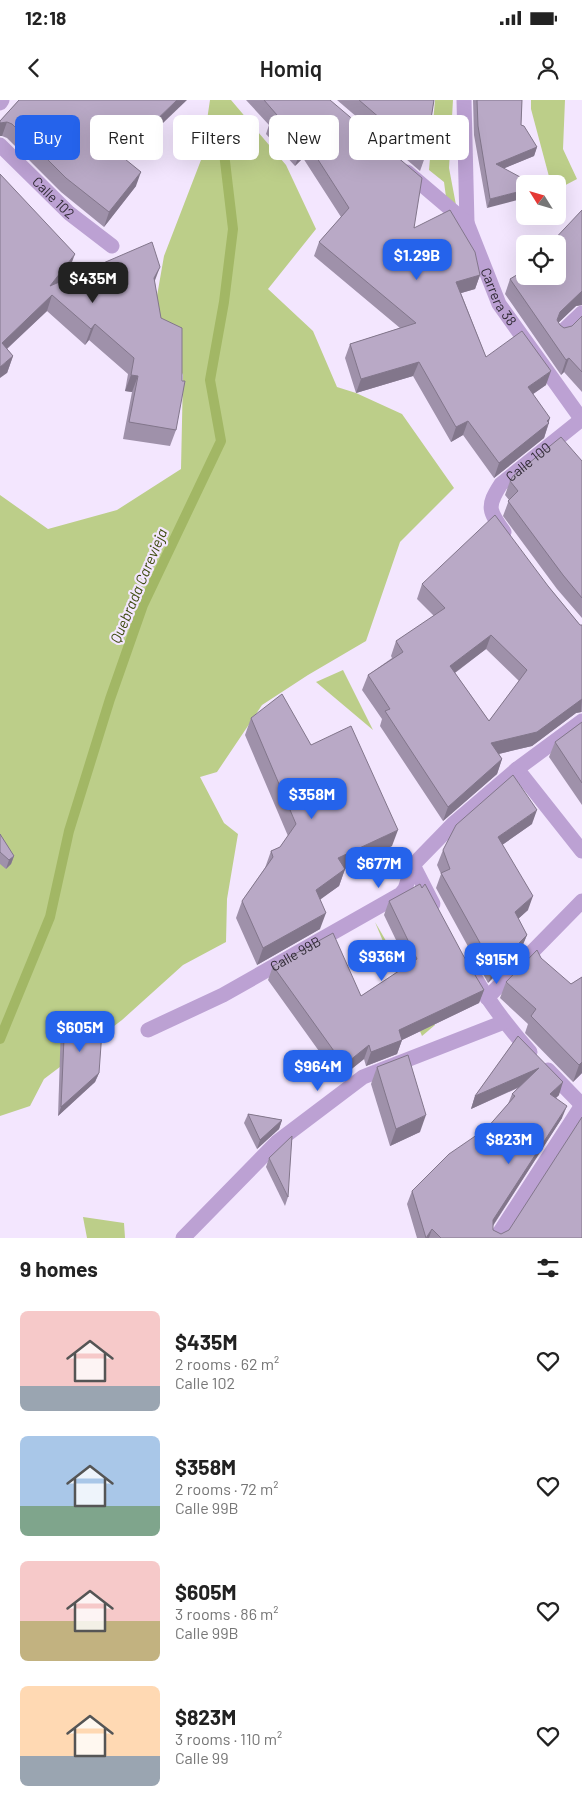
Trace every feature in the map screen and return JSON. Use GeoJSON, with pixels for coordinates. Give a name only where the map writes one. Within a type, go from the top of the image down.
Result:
{"type":"FeatureCollection","features":[{"type":"Feature","properties":{"kind":"street"},"geometry":{"type":"LineString","coordinates":[[464,100],[467,223]]}},
{"type":"Feature","properties":{"kind":"street","name":"Calle 102"},"geometry":{"type":"LineString","coordinates":[[0,145],[69,213],[112,246]]}},
{"type":"Feature","properties":{"kind":"street","name":"Carrera 38"},"geometry":{"type":"LineString","coordinates":[[399,165],[467,223],[499,304],[582,419]]}},
{"type":"Feature","properties":{"kind":"street"},"geometry":{"type":"LineString","coordinates":[[561,333],[582,313]]}},
{"type":"Feature","properties":{"kind":"street","name":"Calle 100"},"geometry":{"type":"LineString","coordinates":[[513,544],[491,515],[492,498],[501,484],[582,419]]}},
{"type":"Feature","properties":{"kind":"street","name":"Calle 99B"},"geometry":{"type":"LineString","coordinates":[[148,1030],[223,995],[401,894],[405,889],[412,865],[453,824],[517,769],[582,721]]}},
{"type":"Feature","properties":{"kind":"street"},"geometry":{"type":"LineString","coordinates":[[517,769],[582,851]]}},
{"type":"Feature","properties":{"kind":"street"},"geometry":{"type":"LineString","coordinates":[[412,865],[441,917]]}},
{"type":"Feature","properties":{"kind":"street"},"geometry":{"type":"LineString","coordinates":[[487,998],[582,901]]}},
{"type":"Feature","properties":{"kind":"street"},"geometry":{"type":"LineString","coordinates":[[468,967],[504,1022],[533,1056],[582,1105],[496,1238]]}},
{"type":"Feature","properties":{"kind":"street"},"geometry":{"type":"LineString","coordinates":[[183,1238],[277,1142],[363,1077],[504,1022]]}},
{"type":"Feature","properties":{"kind":"green space"},"geometry":{"type":"Polygon","coordinates":[[[210,100],[231,100],[244,115],[208,115],[210,100]]]}},
{"type":"Feature","properties":{"kind":"green space"},"geometry":{"type":"Polygon","coordinates":[[[435,100],[453,100],[452,115],[434,115],[435,100]]]}},
{"type":"Feature","properties":{"kind":"green space"},"geometry":{"type":"Polygon","coordinates":[[[531,100],[565,100],[563,149],[577,179],[566,185],[566,175],[549,175],[531,109],[531,100]]]}},
{"type":"Feature","properties":{"kind":"green space"},"geometry":{"type":"Polygon","coordinates":[[[259,133],[269,145],[269,160],[282,160],[286,165],[316,229],[268,289],[313,331],[337,387],[356,393],[402,414],[454,488],[400,542],[366,641],[262,705],[217,772],[200,777],[224,823],[238,834],[227,899],[226,942],[183,965],[122,1020],[44,1079],[30,1106],[0,1116],[0,495],[48,529],[117,510],[181,469],[183,375],[154,313],[164,256],[201,160],[259,160],[259,133]]]}},
{"type":"Feature","properties":{"kind":"green space"},"geometry":{"type":"Polygon","coordinates":[[[430,160],[449,160],[449,168],[456,205],[446,197],[444,182],[429,170],[430,160]]]}},
{"type":"Feature","properties":{"kind":"green space"},"geometry":{"type":"Polygon","coordinates":[[[343,670],[373,730],[316,682],[343,670]]]}},
{"type":"Feature","properties":{"kind":"green space"},"geometry":{"type":"Polygon","coordinates":[[[375,922],[435,1025],[422,1036],[375,922]]]}},
{"type":"Feature","properties":{"kind":"green space"},"geometry":{"type":"Polygon","coordinates":[[[83,1217],[124,1223],[125,1238],[87,1238],[83,1217]]]}},
{"type":"Feature","properties":{"kind":"building"},"geometry":{"type":"Polygon","coordinates":[[[19,100],[177,100],[161,115],[90,115],[90,160],[126,160],[141,172],[109,212],[66,178],[48,160],[80,160],[80,115],[15,115],[15,127],[7,122],[0,123],[19,100]]]}},
{"type":"Feature","properties":{"kind":"building"},"geometry":{"type":"Polygon","coordinates":[[[264,100],[330,100],[349,116],[349,160],[401,160],[422,178],[414,228],[450,210],[475,252],[480,275],[456,282],[486,357],[522,331],[551,371],[528,387],[550,418],[547,421],[549,423],[499,463],[468,421],[456,427],[419,362],[361,379],[350,344],[416,323],[319,242],[349,208],[318,160],[339,160],[339,115],[277,115],[264,100]]]}},
{"type":"Feature","properties":{"kind":"building"},"geometry":{"type":"Polygon","coordinates":[[[359,100],[434,100],[432,115],[376,115],[359,100]]]}},
{"type":"Feature","properties":{"kind":"building"},"geometry":{"type":"Polygon","coordinates":[[[477,100],[522,100],[521,125],[524,126],[537,147],[496,164],[516,175],[516,192],[490,199],[478,126],[477,100]]]}},
{"type":"Feature","properties":{"kind":"building"},"geometry":{"type":"Polygon","coordinates":[[[0,174],[75,254],[50,286],[152,242],[160,267],[154,278],[161,318],[182,328],[182,381],[185,381],[176,430],[129,422],[138,376],[131,375],[134,358],[95,324],[91,329],[52,295],[2,343],[13,356],[0,367],[0,174]]]}},
{"type":"Feature","properties":{"kind":"building"},"geometry":{"type":"Polygon","coordinates":[[[582,210],[582,291],[560,312],[557,320],[564,328],[572,326],[582,316],[582,372],[569,358],[566,360],[510,279],[516,275],[516,285],[566,285],[566,235],[558,235],[582,210]]]}},
{"type":"Feature","properties":{"kind":"building"},"geometry":{"type":"Polygon","coordinates":[[[561,437],[582,461],[582,598],[508,501],[518,491],[510,481],[513,476],[561,437]]]}},
{"type":"Feature","properties":{"kind":"building"},"geometry":{"type":"Polygon","coordinates":[[[495,515],[548,586],[580,625],[582,625],[582,699],[537,732],[491,743],[502,759],[448,807],[385,711],[390,709],[368,675],[403,652],[396,641],[445,608],[422,584],[495,515]],[[491,635],[450,666],[489,721],[527,670],[491,635]]]}},
{"type":"Feature","properties":{"kind":"building"},"geometry":{"type":"Polygon","coordinates":[[[282,694],[311,745],[351,726],[398,830],[338,858],[345,869],[316,890],[326,913],[263,948],[242,901],[273,857],[271,851],[280,847],[296,824],[251,718],[282,694]]]}},
{"type":"Feature","properties":{"kind":"building"},"geometry":{"type":"Polygon","coordinates":[[[582,722],[582,783],[555,742],[582,722]]]}},
{"type":"Feature","properties":{"kind":"building"},"geometry":{"type":"Polygon","coordinates":[[[513,775],[537,810],[498,837],[533,896],[515,912],[527,935],[494,968],[441,873],[450,869],[443,850],[456,825],[513,775]]]}},
{"type":"Feature","properties":{"kind":"building"},"geometry":{"type":"Polygon","coordinates":[[[0,834],[14,856],[9,860],[0,852],[0,834]]]}},
{"type":"Feature","properties":{"kind":"building"},"geometry":{"type":"Polygon","coordinates":[[[420,884],[422,888],[425,884],[484,990],[399,1030],[402,1040],[371,1052],[369,1045],[344,1065],[273,966],[333,933],[361,996],[417,959],[389,901],[420,884]]]}},
{"type":"Feature","properties":{"kind":"building"},"geometry":{"type":"Polygon","coordinates":[[[537,950],[541,958],[571,984],[582,977],[582,1062],[579,1065],[531,1016],[536,1009],[506,982],[537,950]]]}},
{"type":"Feature","properties":{"kind":"building"},"geometry":{"type":"Polygon","coordinates":[[[65,1015],[103,1017],[99,1073],[61,1107],[65,1015]]]}},
{"type":"Feature","properties":{"kind":"building"},"geometry":{"type":"Polygon","coordinates":[[[518,1036],[563,1082],[550,1094],[567,1106],[493,1220],[493,1230],[501,1234],[509,1230],[582,1117],[582,1238],[441,1238],[432,1229],[426,1238],[412,1191],[449,1154],[487,1128],[515,1096],[512,1094],[539,1068],[475,1096],[518,1036]]]}},
{"type":"Feature","properties":{"kind":"building"},"geometry":{"type":"Polygon","coordinates":[[[408,1055],[426,1115],[396,1129],[377,1067],[408,1055]]]}},
{"type":"Feature","properties":{"kind":"building"},"geometry":{"type":"Polygon","coordinates":[[[248,1114],[282,1120],[260,1140],[248,1114]]]}},
{"type":"Feature","properties":{"kind":"building"},"geometry":{"type":"Polygon","coordinates":[[[292,1136],[288,1197],[269,1158],[292,1136]]]}},
{"type":"Feature","properties":{"kind":"waterway","name":"Quebrada Carevieja"},"geometry":{"type":"LineString","coordinates":[[0,1039],[50,917],[69,831],[110,699],[143,605],[221,441],[210,380],[224,302],[233,229],[225,160]]}}]}
